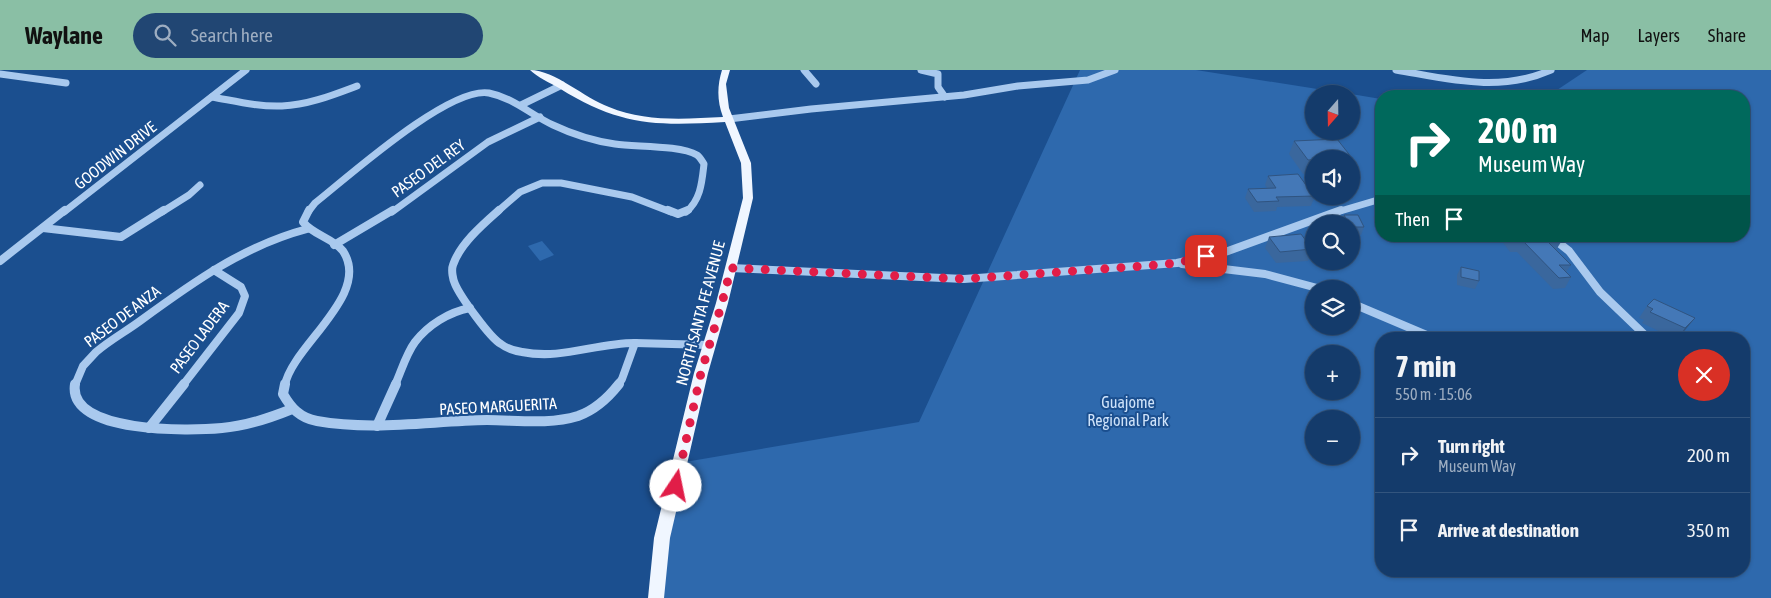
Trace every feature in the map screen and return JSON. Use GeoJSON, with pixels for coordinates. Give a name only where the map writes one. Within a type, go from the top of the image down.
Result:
{"type":"FeatureCollection","features":[{"type":"Feature","properties":{"kind":"main road"},"geometry":{"type":"LineString","coordinates":[[534,70],[604,109],[636,118],[692,122],[729,119]]}},
{"type":"Feature","properties":{"kind":"main road","name":"NORTH SANTA FE AVENUE"},"geometry":{"type":"LineString","coordinates":[[656,598],[662,538],[708,345],[722,303],[748,198],[749,181],[743,152],[724,108],[722,84],[726,70]]}},
{"type":"Feature","properties":{"kind":"street","name":"GOODWIN DRIVE"},"geometry":{"type":"LineString","coordinates":[[0,261],[246,70]]}},
{"type":"Feature","properties":{"kind":"street"},"geometry":{"type":"LineString","coordinates":[[804,70],[816,84]]}},
{"type":"Feature","properties":{"kind":"street"},"geometry":{"type":"LineString","coordinates":[[921,70],[938,74],[938,87],[945,97]]}},
{"type":"Feature","properties":{"kind":"street"},"geometry":{"type":"LineString","coordinates":[[729,119],[745,121],[864,105],[945,97],[1018,86],[1088,80],[1115,70]]}},
{"type":"Feature","properties":{"kind":"street"},"geometry":{"type":"LineString","coordinates":[[1396,70],[1504,84],[1536,79],[1551,70]]}},
{"type":"Feature","properties":{"kind":"street"},"geometry":{"type":"LineString","coordinates":[[0,74],[66,83]]}},
{"type":"Feature","properties":{"kind":"street"},"geometry":{"type":"LineString","coordinates":[[212,96],[270,106],[285,106],[321,99],[357,86]]}},
{"type":"Feature","properties":{"kind":"street"},"geometry":{"type":"LineString","coordinates":[[521,105],[562,86]]}},
{"type":"Feature","properties":{"kind":"street"},"geometry":{"type":"LineString","coordinates":[[292,409],[283,394],[288,373],[342,298],[350,268],[343,251],[307,228],[303,222],[308,211],[315,203],[423,118],[454,100],[470,94],[488,93],[521,105],[552,125],[583,137],[614,144],[687,151],[699,156],[704,164],[695,205],[686,213],[678,214],[632,197],[562,183],[542,183],[520,192],[485,222],[460,251],[452,267],[454,283],[490,335],[500,344],[521,352],[558,355],[606,344],[708,345]]}},
{"type":"Feature","properties":{"kind":"street","name":"PASEO DEL REY"},"geometry":{"type":"LineString","coordinates":[[334,245],[384,217],[488,142],[540,117]]}},
{"type":"Feature","properties":{"kind":"street"},"geometry":{"type":"LineString","coordinates":[[43,228],[121,237],[200,185]]}},
{"type":"Feature","properties":{"kind":"street"},"geometry":{"type":"LineString","coordinates":[[731,268],[964,279],[1177,263],[1228,251],[1332,213],[1375,201]]}},
{"type":"Feature","properties":{"kind":"street","name":"PASEO DE ANZA"},"geometry":{"type":"LineString","coordinates":[[292,409],[277,415],[222,428],[149,428],[116,424],[88,413],[79,407],[74,395],[77,379],[85,363],[100,348],[198,279],[266,242],[288,232],[307,228]]}},
{"type":"Feature","properties":{"kind":"street"},"geometry":{"type":"LineString","coordinates":[[1560,242],[1580,263],[1594,284],[1642,332]]}},
{"type":"Feature","properties":{"kind":"street"},"geometry":{"type":"LineString","coordinates":[[1177,263],[1265,274],[1305,285]]}},
{"type":"Feature","properties":{"kind":"street","name":"PASEO LADERA"},"geometry":{"type":"LineString","coordinates":[[149,428],[239,313],[245,296],[241,287],[214,270]]}},
{"type":"Feature","properties":{"kind":"street"},"geometry":{"type":"LineString","coordinates":[[1360,307],[1419,332]]}},
{"type":"Feature","properties":{"kind":"street"},"geometry":{"type":"LineString","coordinates":[[377,426],[414,343],[428,327],[456,311],[470,308]]}},
{"type":"Feature","properties":{"kind":"street","name":"PASEO MARGUERITA"},"geometry":{"type":"LineString","coordinates":[[292,409],[302,416],[316,421],[377,426],[486,420],[547,421],[578,416],[609,397],[622,379],[635,343]]}},
{"type":"Feature","properties":{"kind":"green space","name":"Guajome Regional Park"},"geometry":{"type":"Polygon","coordinates":[[[1080,70],[1196,70],[1305,87],[1305,140],[1360,140],[1360,96],[1375,98],[1375,242],[1750,242],[1750,90],[1557,90],[1587,70],[1771,70],[1771,598],[662,598],[667,553],[685,462],[919,422],[1080,70]]]}},
{"type":"Feature","properties":{"kind":"green space"},"geometry":{"type":"Polygon","coordinates":[[[542,241],[554,255],[540,261],[528,246],[542,241]]]}},
{"type":"Feature","properties":{"kind":"building"},"geometry":{"type":"Polygon","coordinates":[[[1338,140],[1346,150],[1305,150],[1305,156],[1294,141],[1338,140]]]}},
{"type":"Feature","properties":{"kind":"building"},"geometry":{"type":"Polygon","coordinates":[[[1298,174],[1305,184],[1305,196],[1276,197],[1279,201],[1257,202],[1248,189],[1276,188],[1268,176],[1298,174]]]}},
{"type":"Feature","properties":{"kind":"building"},"geometry":{"type":"Polygon","coordinates":[[[1360,219],[1364,227],[1360,227],[1360,219]]]}},
{"type":"Feature","properties":{"kind":"building"},"geometry":{"type":"Polygon","coordinates":[[[1301,234],[1305,239],[1305,250],[1280,252],[1269,237],[1301,234]]]}},
{"type":"Feature","properties":{"kind":"building"},"geometry":{"type":"Polygon","coordinates":[[[1524,242],[1548,242],[1571,265],[1559,265],[1571,277],[1559,278],[1524,242]]]}},
{"type":"Feature","properties":{"kind":"building"},"geometry":{"type":"Polygon","coordinates":[[[1461,267],[1479,271],[1479,281],[1461,277],[1461,267]]]}},
{"type":"Feature","properties":{"kind":"building"},"geometry":{"type":"Polygon","coordinates":[[[1654,299],[1695,318],[1685,328],[1650,312],[1653,309],[1647,306],[1654,299]]]}},
{"type":"Feature","properties":{"kind":"route"},"geometry":{"type":"LineString","coordinates":[[676,486],[708,345],[731,268],[964,279],[1158,265],[1177,263],[1206,256]]}}]}
